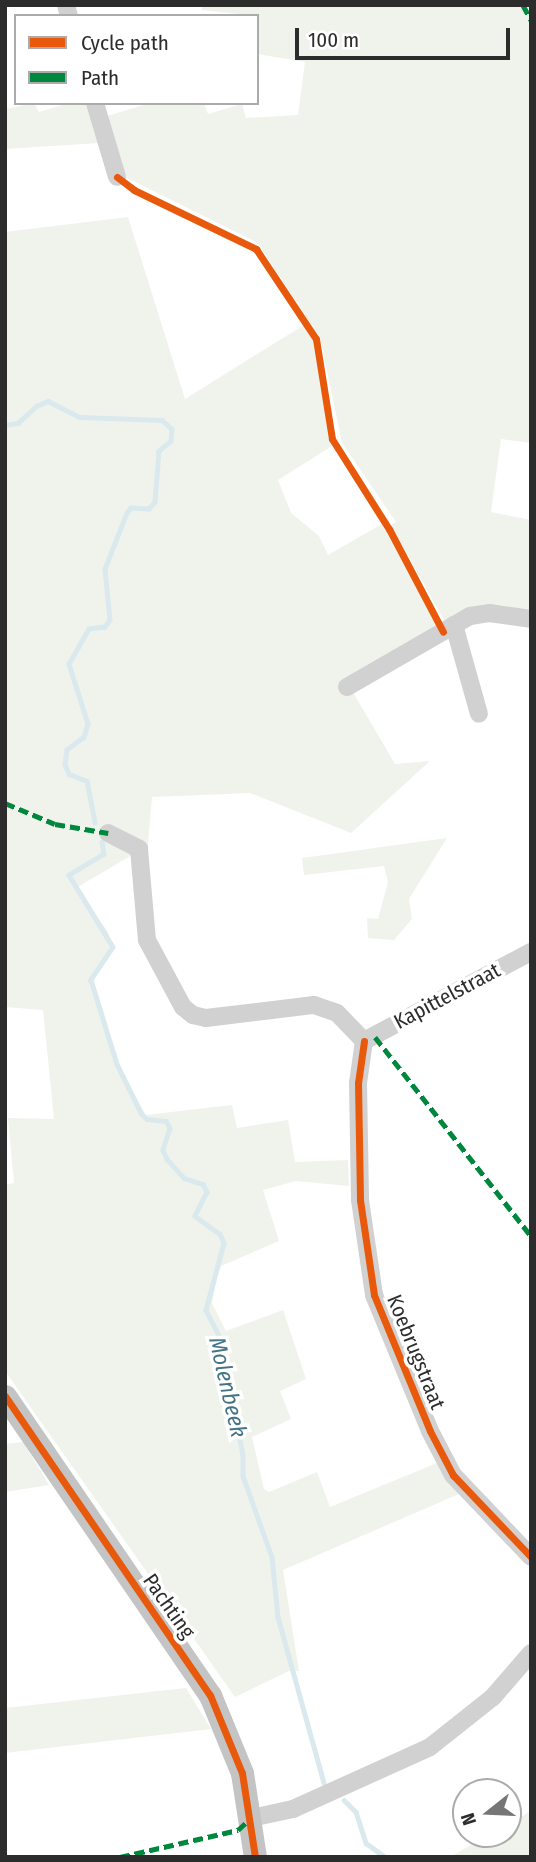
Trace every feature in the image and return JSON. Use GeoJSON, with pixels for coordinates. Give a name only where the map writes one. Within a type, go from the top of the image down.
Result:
{"type":"FeatureCollection","features":[{"type":"Feature","properties":{"kind":"main road","name":"Pachting"},"geometry":{"type":"LineString","coordinates":[[5,1396],[210,1695],[239,1765],[251,1818],[255,1857]]}},
{"type":"Feature","properties":{"kind":"street"},"geometry":{"type":"LineString","coordinates":[[96,105],[117,177]]}},
{"type":"Feature","properties":{"kind":"street"},"geometry":{"type":"LineString","coordinates":[[347,687],[454,625],[489,613],[531,619]]}},
{"type":"Feature","properties":{"kind":"street"},"geometry":{"type":"LineString","coordinates":[[454,625],[479,714]]}},
{"type":"Feature","properties":{"kind":"street"},"geometry":{"type":"LineString","coordinates":[[108,833],[139,849],[147,940],[183,1007],[193,1015],[206,1018],[314,1005],[337,1013],[364,1041]]}},
{"type":"Feature","properties":{"kind":"street","name":"Kapittelstraat"},"geometry":{"type":"LineString","coordinates":[[364,1041],[531,952]]}},
{"type":"Feature","properties":{"kind":"street","name":"Koebrugstraat"},"geometry":{"type":"LineString","coordinates":[[364,1041],[359,1083],[360,1200],[374,1295],[419,1406],[453,1475],[531,1557]]}},
{"type":"Feature","properties":{"kind":"street"},"geometry":{"type":"LineString","coordinates":[[251,1818],[293,1809],[430,1747],[493,1697],[531,1653]]}},
{"type":"Feature","properties":{"kind":"shaded area"},"geometry":{"type":"Polygon","coordinates":[[[202,5],[531,5],[531,443],[501,439],[491,512],[531,520],[531,614],[445,622],[391,525],[396,522],[342,443],[320,338],[258,243],[123,176],[104,117],[143,105],[205,105],[208,114],[242,105],[246,118],[298,115],[305,62],[259,54],[259,14],[202,10],[202,5]]]}},
{"type":"Feature","properties":{"kind":"shaded area"},"geometry":{"type":"Polygon","coordinates":[[[35,105],[39,112],[62,105],[90,105],[99,143],[5,149],[5,109],[35,105]]]}},
{"type":"Feature","properties":{"kind":"shaded area"},"geometry":{"type":"Polygon","coordinates":[[[128,217],[185,399],[304,325],[314,342],[332,446],[278,480],[291,513],[319,536],[328,555],[382,524],[437,626],[347,682],[395,764],[430,761],[351,833],[250,793],[152,797],[147,856],[132,855],[76,888],[108,932],[113,947],[91,980],[117,1064],[146,1115],[232,1105],[237,1128],[288,1120],[295,1162],[348,1160],[349,1186],[296,1181],[263,1190],[279,1241],[221,1266],[218,1272],[212,1303],[226,1331],[283,1310],[306,1379],[280,1391],[291,1419],[252,1437],[264,1489],[269,1492],[317,1472],[330,1507],[437,1463],[459,1494],[283,1570],[299,1671],[289,1671],[235,1697],[5,1371],[5,1185],[14,1183],[8,1118],[54,1119],[43,1010],[5,1007],[5,232],[128,217]]]}},
{"type":"Feature","properties":{"kind":"shaded area"},"geometry":{"type":"Polygon","coordinates":[[[447,838],[409,899],[412,919],[394,940],[368,938],[367,918],[378,919],[388,882],[384,866],[304,875],[302,858],[447,838]]]}},
{"type":"Feature","properties":{"kind":"shaded area"},"geometry":{"type":"Polygon","coordinates":[[[23,1442],[49,1485],[5,1492],[5,1444],[23,1442]]]}},
{"type":"Feature","properties":{"kind":"shaded area"},"geometry":{"type":"Polygon","coordinates":[[[186,1688],[211,1729],[5,1753],[5,1708],[186,1688]]]}},
{"type":"Feature","properties":{"kind":"shaded area"},"geometry":{"type":"Polygon","coordinates":[[[531,1811],[531,1857],[450,1857],[466,1848],[522,1848],[522,1816],[531,1811]]]}},
{"type":"Feature","properties":{"kind":"waterway","name":"Molenbeek"},"geometry":{"type":"LineString","coordinates":[[5,425],[18,423],[36,406],[48,401],[80,417],[162,420],[172,429],[171,441],[159,451],[155,502],[149,509],[131,508],[127,513],[105,569],[110,620],[105,627],[89,629],[69,664],[88,724],[84,737],[67,750],[65,764],[69,774],[87,781],[95,822]]}},
{"type":"Feature","properties":{"kind":"waterway","name":"Molenbeek"},"geometry":{"type":"LineString","coordinates":[[102,842],[104,854],[69,875],[113,947],[91,980],[117,1064],[141,1113],[147,1119],[166,1121],[170,1128],[163,1150],[167,1159],[184,1178],[203,1184],[207,1192],[195,1216],[220,1234],[224,1243],[206,1310],[222,1342],[243,1455],[243,1476],[272,1557],[278,1617],[324,1783]]}},
{"type":"Feature","properties":{"kind":"waterway","name":"Molenbeek"},"geometry":{"type":"LineString","coordinates":[[344,1800],[356,1812],[366,1843],[385,1857]]}},
{"type":"Feature","properties":{"kind":"marked path"},"geometry":{"type":"LineString","coordinates":[[523,5],[531,20]]}},
{"type":"Feature","properties":{"kind":"marked path"},"geometry":{"type":"LineString","coordinates":[[5,803],[55,824],[108,833]]}},
{"type":"Feature","properties":{"kind":"marked path"},"geometry":{"type":"LineString","coordinates":[[375,1037],[531,1236]]}},
{"type":"Feature","properties":{"kind":"marked path"},"geometry":{"type":"LineString","coordinates":[[120,1857],[238,1830],[251,1818]]}},
{"type":"Feature","properties":{"kind":"cycle path"},"geometry":{"type":"LineString","coordinates":[[117,177],[134,190],[256,249],[316,339],[332,439],[389,529],[443,632]]}},
{"type":"Feature","properties":{"kind":"cycle path"},"geometry":{"type":"LineString","coordinates":[[364,1041],[358,1083],[360,1200],[374,1295],[430,1431],[453,1475],[531,1557]]}},
{"type":"Feature","properties":{"kind":"cycle path"},"geometry":{"type":"LineString","coordinates":[[5,1396],[210,1695],[242,1773],[255,1857]]}}]}
